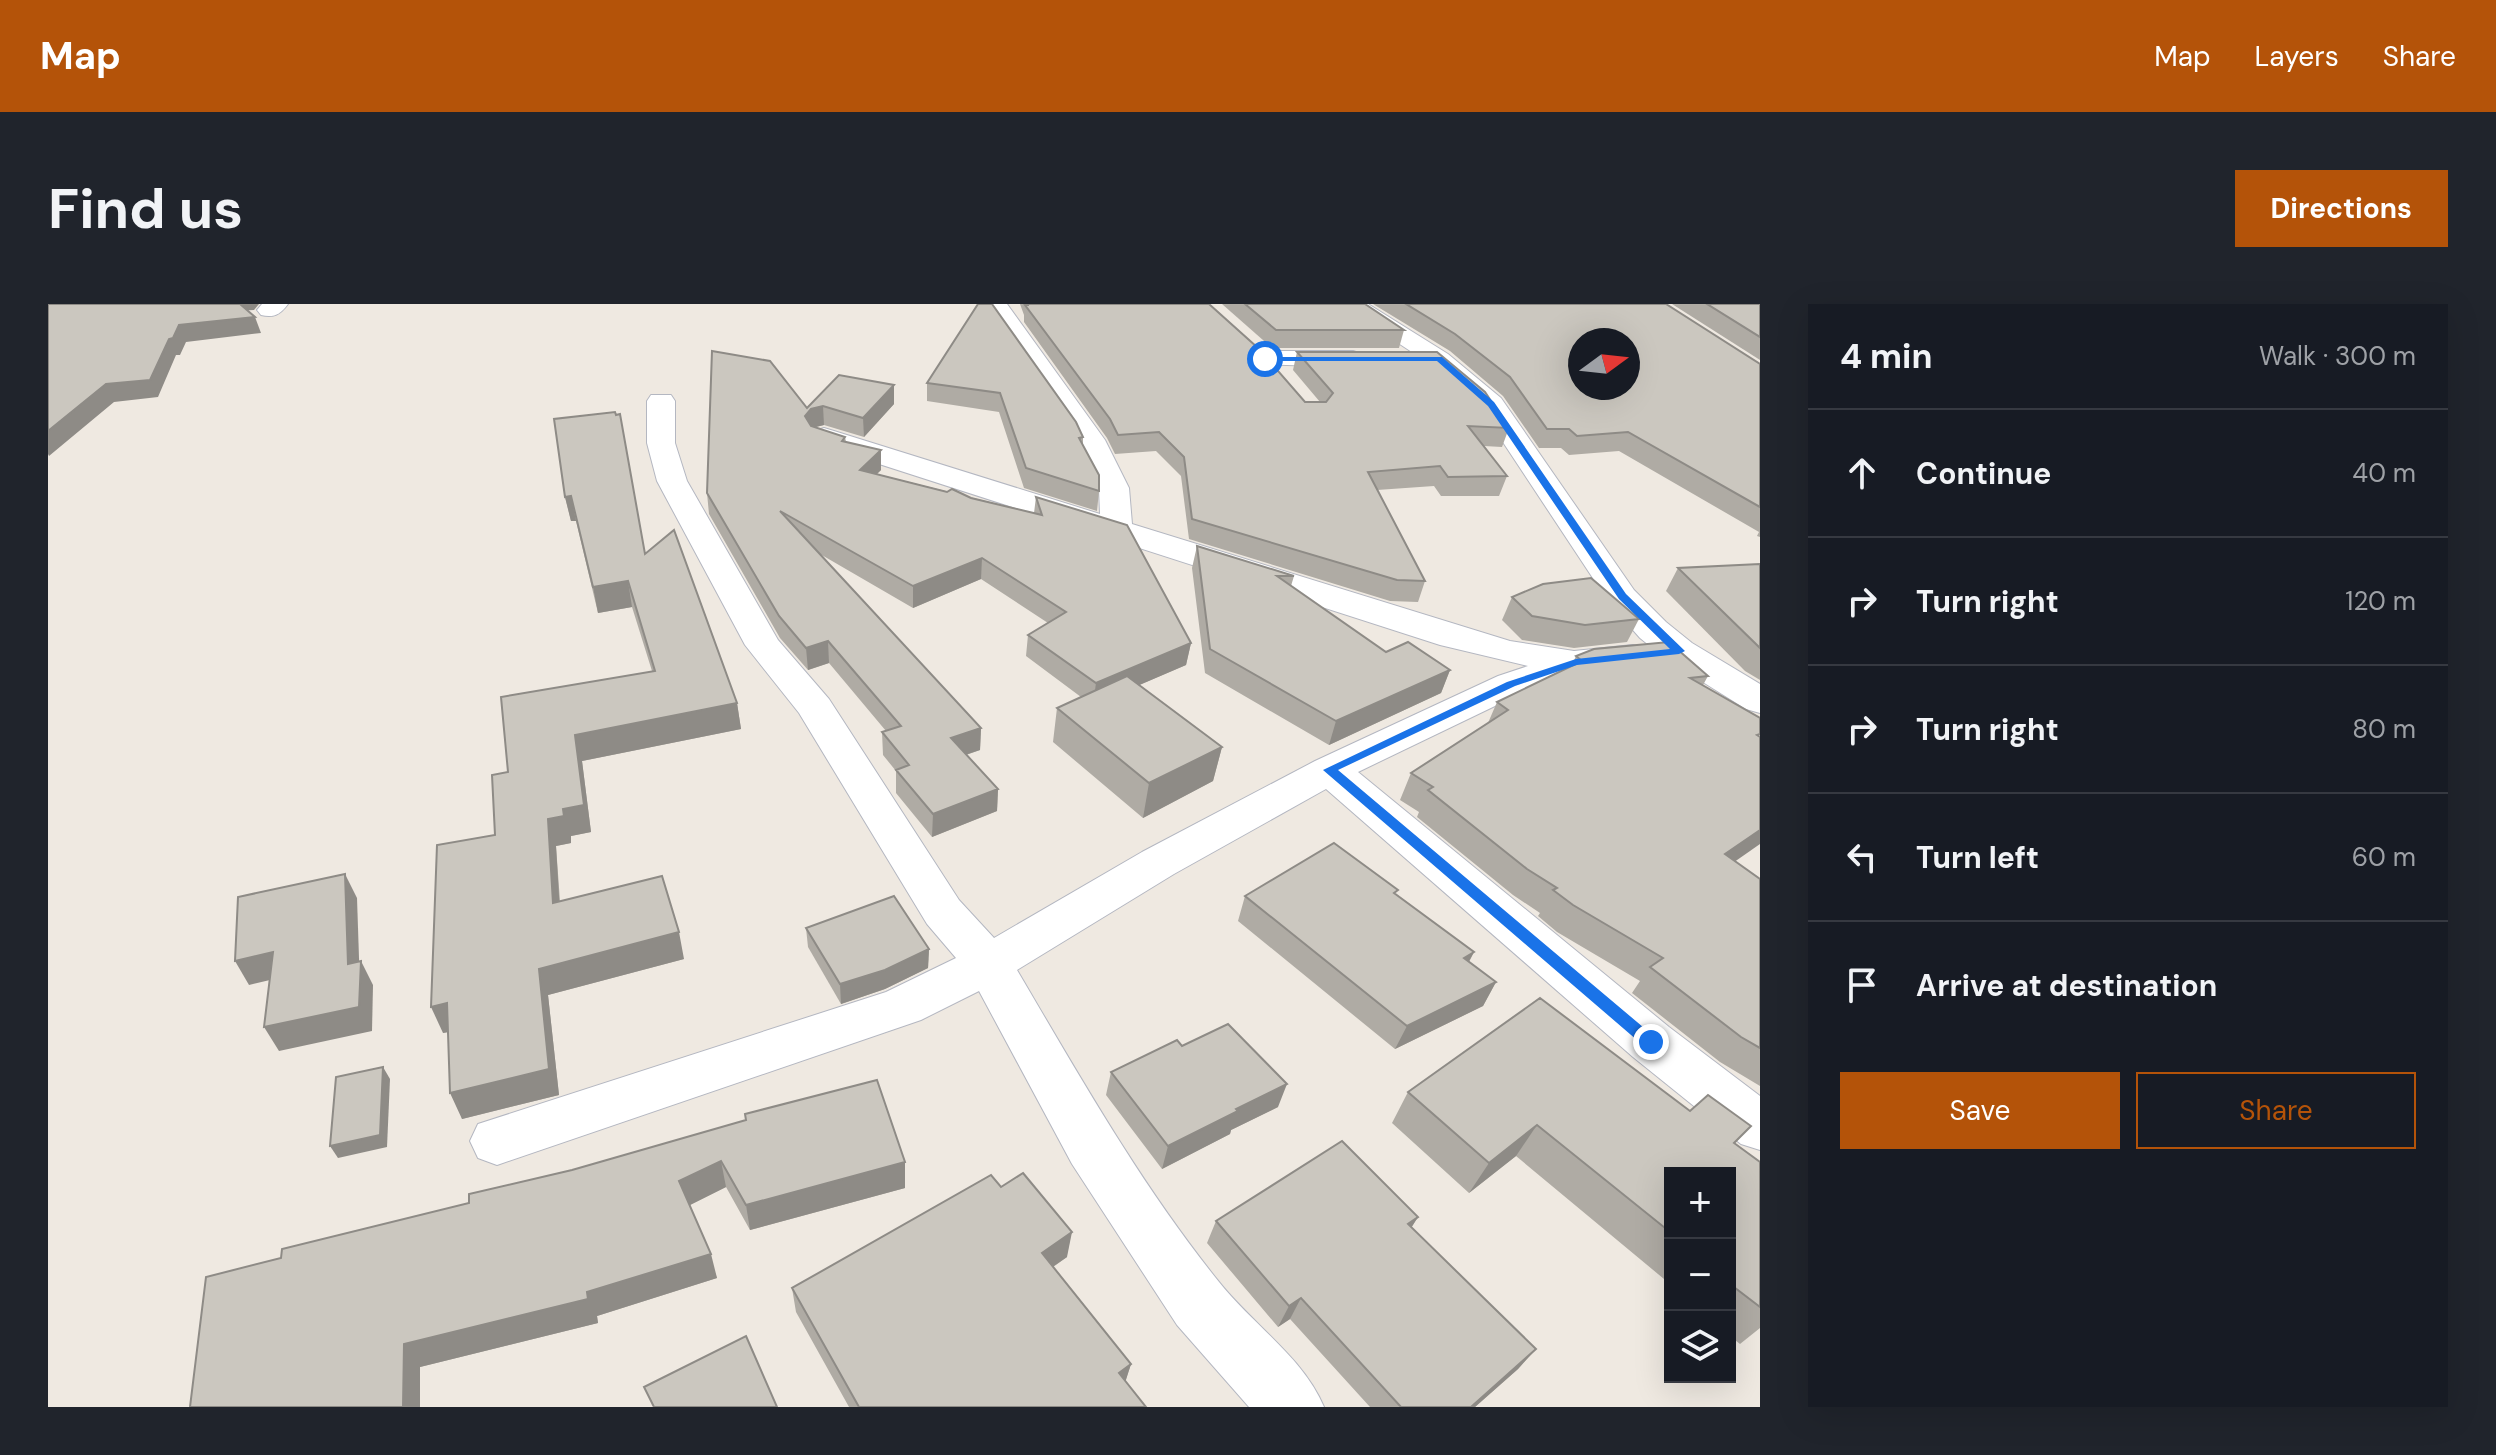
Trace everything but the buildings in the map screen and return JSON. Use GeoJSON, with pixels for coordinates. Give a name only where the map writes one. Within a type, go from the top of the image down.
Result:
{"type":"FeatureCollection","features":[{"type":"Feature","properties":{"kind":"street"},"geometry":{"type":"LineString","coordinates":[[995,304],[1091,440],[1114,488],[1116,531]]}},
{"type":"Feature","properties":{"kind":"street"},"geometry":{"type":"LineString","coordinates":[[1351,304],[1439,359],[1491,404],[1622,597],[1653,630],[1679,651],[1760,701]]}},
{"type":"Feature","properties":{"kind":"street"},"geometry":{"type":"LineString","coordinates":[[1244,341],[1284,380]]}},
{"type":"Feature","properties":{"kind":"street"},"geometry":{"type":"LineString","coordinates":[[1265,359],[1439,359]]}},
{"type":"Feature","properties":{"kind":"street"},"geometry":{"type":"LineString","coordinates":[[661,401],[661,443],[672,481],[763,645],[815,707],[943,912],[989,964],[1100,1160],[1198,1304],[1292,1407]]}},
{"type":"Feature","properties":{"kind":"street"},"geometry":{"type":"LineString","coordinates":[[823,437],[1453,637],[1507,652],[1576,662]]}},
{"type":"Feature","properties":{"kind":"street"},"geometry":{"type":"LineString","coordinates":[[497,1141],[903,1006],[989,964],[1158,863],[1329,770],[1511,684],[1576,662],[1679,651]]}},
{"type":"Feature","properties":{"kind":"street"},"geometry":{"type":"LineString","coordinates":[[1329,770],[1651,1042],[1760,1127]]}},
{"type":"Feature","properties":{"kind":"route"},"geometry":{"type":"LineString","coordinates":[[1265,359],[1439,359],[1491,404],[1622,597],[1653,630],[1679,651],[1576,662],[1511,684],[1329,770],[1651,1042]]}}]}
